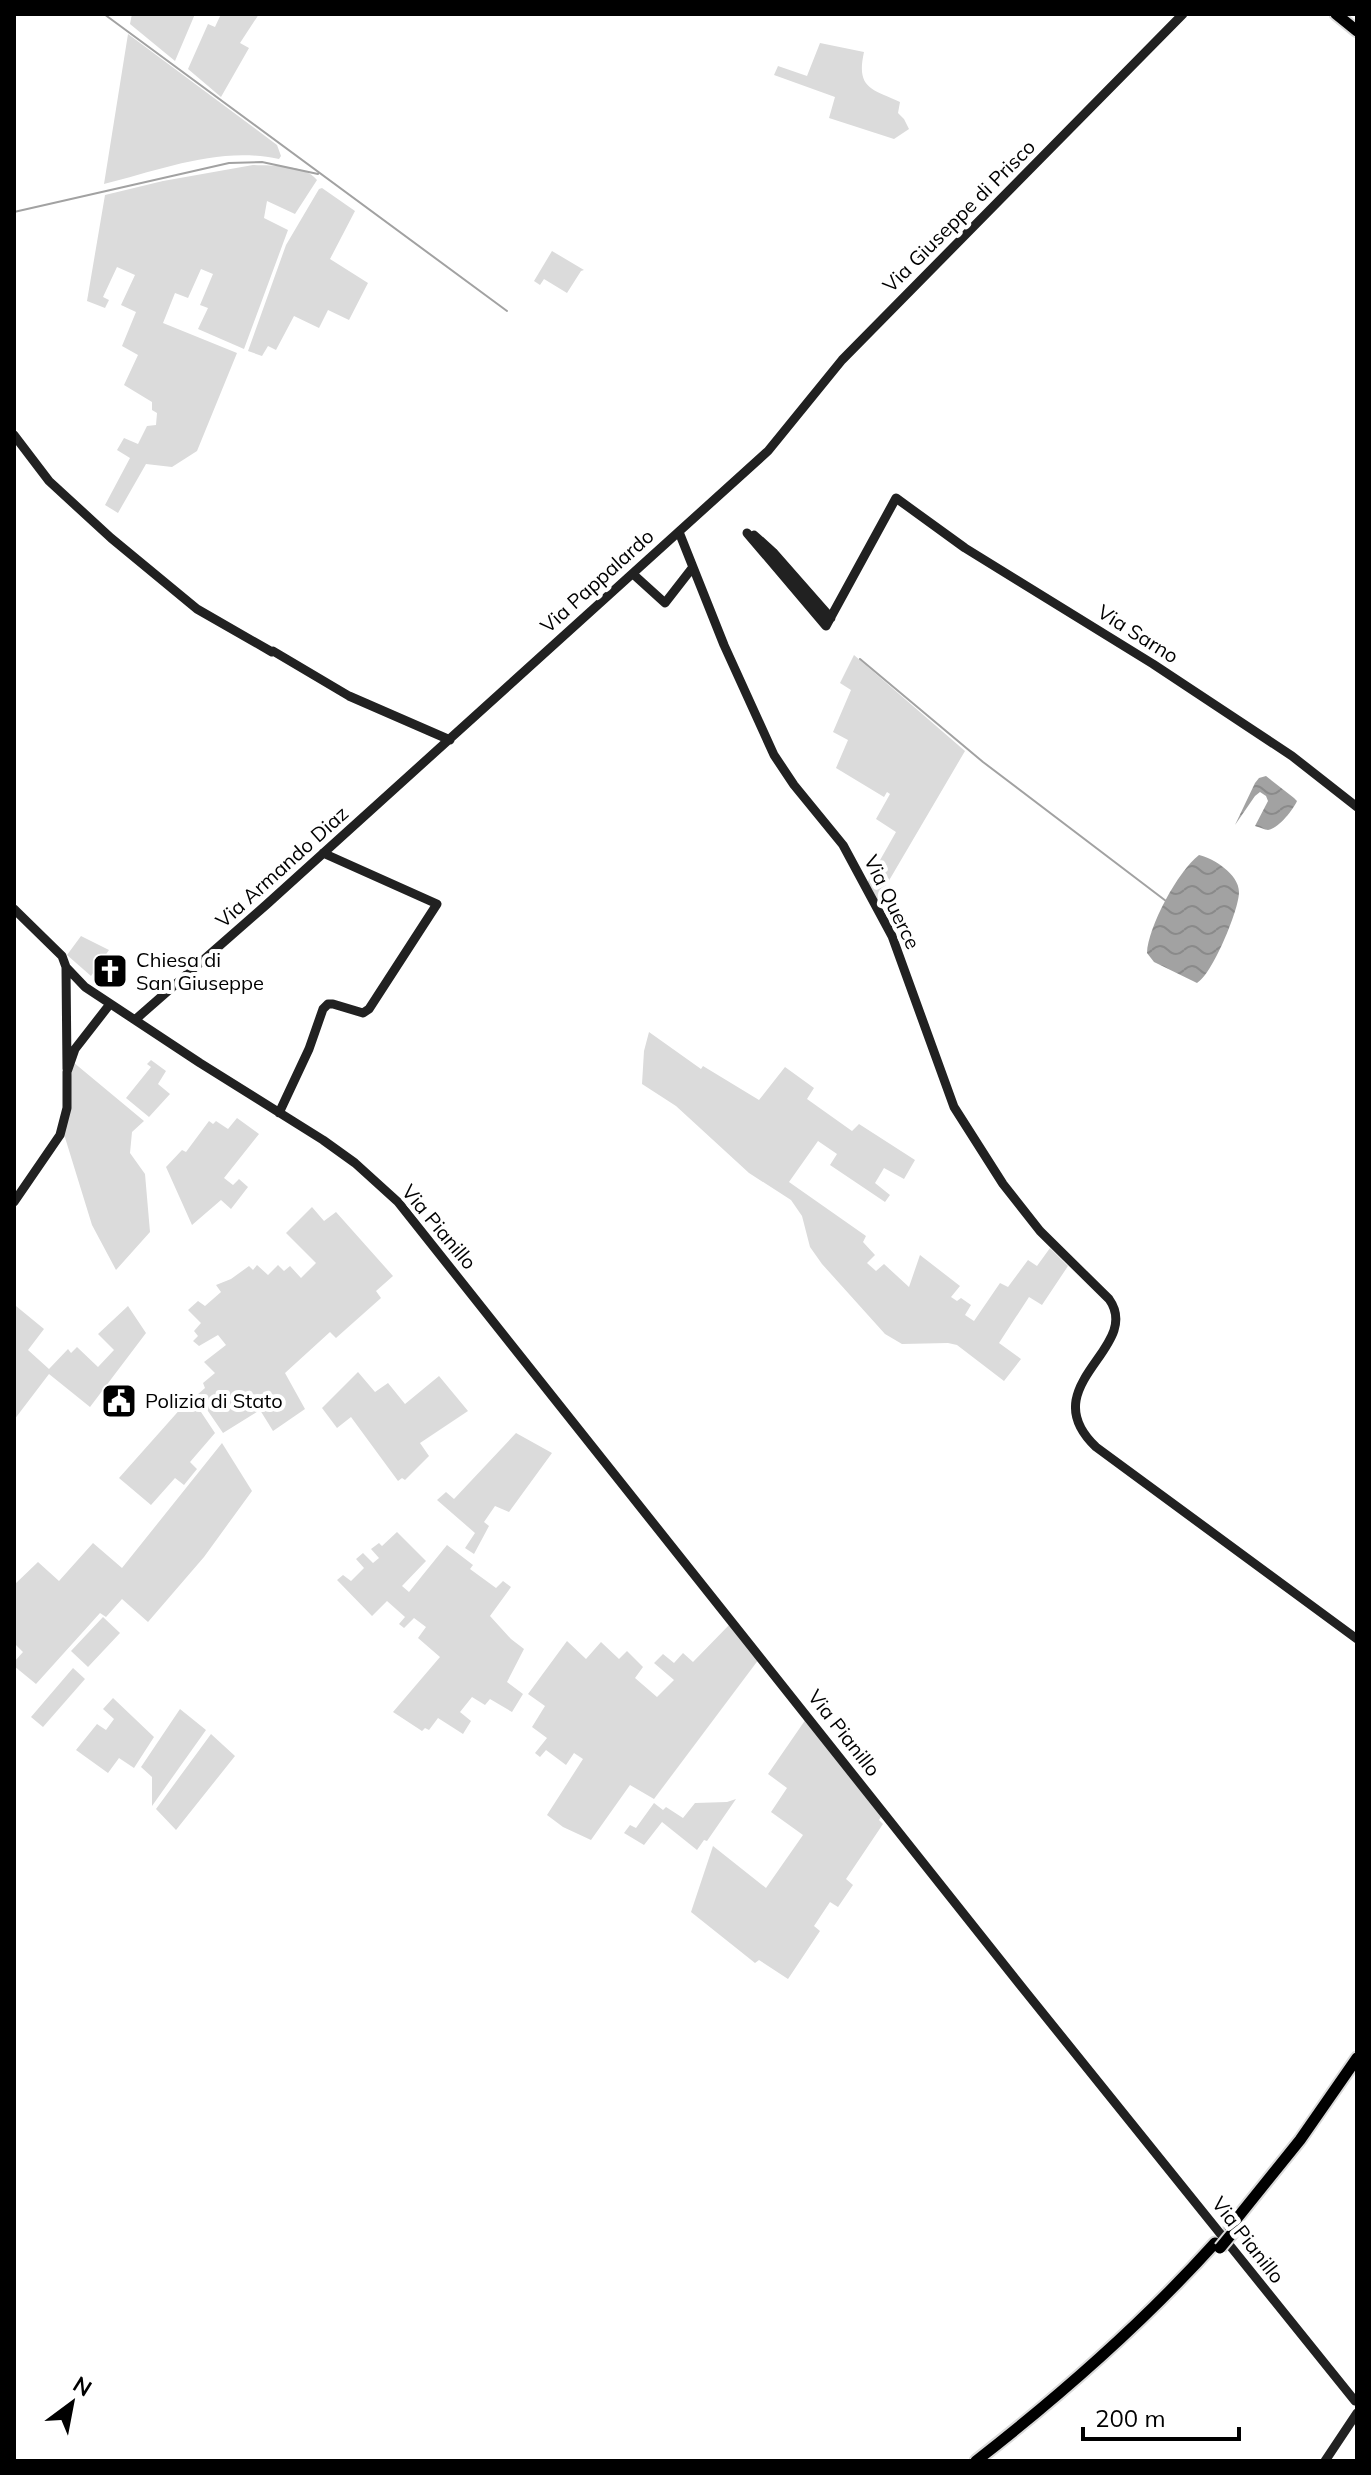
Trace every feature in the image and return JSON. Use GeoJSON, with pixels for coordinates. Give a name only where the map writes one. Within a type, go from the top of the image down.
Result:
{"type":"FeatureCollection","features":[{"type":"Feature","properties":{"kind":"highway"},"geometry":{"type":"LineString","coordinates":[[1336,14],[1357,31]]}},
{"type":"Feature","properties":{"kind":"highway"},"geometry":{"type":"LineString","coordinates":[[1232,2229],[1357,2058]]}},
{"type":"Feature","properties":{"kind":"highway"},"geometry":{"type":"LineString","coordinates":[[976,2461],[989,2457],[1113,2347],[1217,2246],[1305,2144],[1357,2070]]}},
{"type":"Feature","properties":{"kind":"street","name":"Via Giuseppe di Prisco"},"geometry":{"type":"LineString","coordinates":[[768,451],[842,360],[1183,14]]}},
{"type":"Feature","properties":{"kind":"street"},"geometry":{"type":"LineString","coordinates":[[14,435],[49,481],[111,538],[197,609],[349,696],[450,740]]}},
{"type":"Feature","properties":{"kind":"street","name":"Via Pappalardo"},"geometry":{"type":"LineString","coordinates":[[450,740],[768,451]]}},
{"type":"Feature","properties":{"kind":"street","name":"Via Sarno"},"geometry":{"type":"LineString","coordinates":[[829,622],[896,498],[965,548],[1153,664],[1292,756],[1357,807]]}},
{"type":"Feature","properties":{"kind":"street","name":"Via Querce"},"geometry":{"type":"LineString","coordinates":[[679,532],[724,645],[774,755],[843,845],[892,936],[954,1107],[1003,1184],[1040,1231],[1109,1299],[1116,1314],[1113,1332],[1074,1404],[1076,1419],[1084,1436],[1357,1639]]}},
{"type":"Feature","properties":{"kind":"street"},"geometry":{"type":"LineString","coordinates":[[747,533],[754,535],[773,552],[829,622],[747,533]]}},
{"type":"Feature","properties":{"kind":"street"},"geometry":{"type":"LineString","coordinates":[[633,574],[665,603],[693,567]]}},
{"type":"Feature","properties":{"kind":"street","name":"Via Armando Diaz"},"geometry":{"type":"LineString","coordinates":[[136,1019],[450,740]]}},
{"type":"Feature","properties":{"kind":"street"},"geometry":{"type":"LineString","coordinates":[[279,1113],[309,1049],[323,1009],[328,1004],[363,1013],[369,1009],[437,904],[323,853]]}},
{"type":"Feature","properties":{"kind":"street","name":"Via Pianillo"},"geometry":{"type":"LineString","coordinates":[[14,909],[62,956],[66,967],[85,987],[323,1140],[355,1163],[410,1215],[1025,1991],[1356,2401]]}},
{"type":"Feature","properties":{"kind":"street"},"geometry":{"type":"LineString","coordinates":[[14,1202],[60,1135],[67,1108],[66,967]]}},
{"type":"Feature","properties":{"kind":"street"},"geometry":{"type":"LineString","coordinates":[[67,1072],[75,1049],[110,1004]]}},
{"type":"Feature","properties":{"kind":"street"},"geometry":{"type":"LineString","coordinates":[[1325,2461],[1357,2413],[1354,2407],[1356,2401]]}},
{"type":"Feature","properties":{"kind":"shaded area"},"geometry":{"type":"Polygon","coordinates":[[[132,14],[195,14],[175,61],[130,24],[132,14]]]}},
{"type":"Feature","properties":{"kind":"shaded area"},"geometry":{"type":"Polygon","coordinates":[[[221,14],[259,14],[240,43],[249,48],[221,97],[188,69],[208,24],[215,27],[221,14]]]}},
{"type":"Feature","properties":{"kind":"shaded area"},"geometry":{"type":"Polygon","coordinates":[[[128,34],[277,145],[281,156],[279,159],[234,155],[190,161],[104,184],[128,34]]]}},
{"type":"Feature","properties":{"kind":"shaded area"},"geometry":{"type":"Polygon","coordinates":[[[820,43],[864,52],[864,80],[874,90],[900,102],[898,113],[909,129],[894,139],[829,118],[835,97],[774,75],[778,66],[807,76],[820,43]]]}},
{"type":"Feature","properties":{"kind":"shaded area"},"geometry":{"type":"Polygon","coordinates":[[[253,165],[296,168],[317,180],[295,214],[267,201],[264,218],[288,230],[244,349],[198,329],[208,308],[200,305],[213,274],[201,269],[188,298],[175,293],[163,323],[237,353],[197,451],[172,467],[146,464],[118,513],[105,505],[130,458],[117,450],[124,438],[138,444],[147,426],[156,425],[157,413],[152,410],[152,402],[124,385],[138,355],[122,346],[136,312],[121,305],[135,275],[117,267],[103,297],[109,300],[105,308],[87,301],[105,195],[253,165]]]}},
{"type":"Feature","properties":{"kind":"shaded area"},"geometry":{"type":"Polygon","coordinates":[[[322,188],[355,211],[330,259],[368,283],[349,320],[328,310],[319,328],[294,316],[276,350],[268,346],[262,356],[248,351],[286,245],[322,188]]]}},
{"type":"Feature","properties":{"kind":"shaded area"},"geometry":{"type":"Polygon","coordinates":[[[552,251],[584,270],[567,293],[544,279],[540,285],[534,281],[552,251]]]}},
{"type":"Feature","properties":{"kind":"shaded area"},"geometry":{"type":"Polygon","coordinates":[[[854,655],[965,751],[877,901],[867,883],[896,832],[876,819],[890,794],[887,792],[884,797],[836,768],[848,740],[833,732],[851,690],[840,683],[854,655]]]}},
{"type":"Feature","properties":{"kind":"shaded area"},"geometry":{"type":"Polygon","coordinates":[[[81,936],[109,950],[91,976],[67,955],[81,936]]]}},
{"type":"Feature","properties":{"kind":"shaded area"},"geometry":{"type":"Polygon","coordinates":[[[649,1032],[701,1069],[703,1066],[759,1100],[785,1067],[814,1088],[807,1099],[852,1131],[859,1124],[915,1160],[904,1179],[884,1168],[875,1183],[890,1195],[885,1202],[830,1165],[837,1154],[818,1141],[789,1182],[866,1236],[863,1242],[875,1255],[867,1263],[876,1271],[884,1264],[909,1287],[920,1255],[960,1286],[951,1297],[957,1301],[961,1298],[971,1305],[965,1315],[974,1321],[1000,1283],[1008,1287],[1028,1260],[1037,1266],[1050,1248],[1068,1266],[1042,1305],[1029,1297],[999,1343],[1021,1359],[1004,1381],[957,1345],[902,1344],[885,1334],[810,1247],[802,1216],[791,1200],[749,1173],[676,1106],[642,1084],[644,1051],[649,1032]]]}},
{"type":"Feature","properties":{"kind":"shaded area"},"geometry":{"type":"Polygon","coordinates":[[[151,1060],[166,1071],[158,1084],[170,1094],[149,1117],[126,1098],[151,1067],[147,1064],[151,1060]]]}},
{"type":"Feature","properties":{"kind":"shaded area"},"geometry":{"type":"Polygon","coordinates":[[[73,1062],[144,1121],[132,1132],[130,1153],[145,1174],[150,1232],[116,1270],[92,1225],[63,1131],[73,1062]]]}},
{"type":"Feature","properties":{"kind":"shaded area"},"geometry":{"type":"Polygon","coordinates":[[[237,1118],[259,1134],[224,1178],[233,1185],[239,1179],[248,1187],[231,1209],[221,1200],[192,1225],[166,1167],[182,1150],[186,1152],[209,1121],[213,1124],[216,1121],[228,1129],[237,1118]]]}},
{"type":"Feature","properties":{"kind":"shaded area"},"geometry":{"type":"Polygon","coordinates":[[[312,1207],[324,1221],[336,1212],[393,1276],[376,1291],[381,1298],[336,1338],[330,1332],[285,1373],[305,1409],[273,1431],[260,1410],[223,1433],[197,1395],[205,1388],[203,1383],[215,1373],[204,1362],[226,1345],[218,1335],[199,1346],[193,1341],[198,1336],[194,1331],[201,1323],[188,1310],[198,1301],[205,1306],[221,1292],[216,1285],[249,1266],[253,1270],[257,1265],[268,1275],[278,1265],[284,1271],[290,1266],[301,1278],[316,1263],[286,1233],[312,1207]]]}},
{"type":"Feature","properties":{"kind":"shaded area"},"geometry":{"type":"Polygon","coordinates":[[[16,1306],[44,1329],[28,1350],[49,1369],[68,1349],[71,1353],[77,1347],[98,1367],[114,1350],[98,1334],[128,1306],[146,1333],[90,1407],[49,1374],[14,1420],[16,1306]]]}},
{"type":"Feature","properties":{"kind":"shaded area"},"geometry":{"type":"Polygon","coordinates":[[[358,1372],[375,1392],[388,1383],[405,1404],[439,1376],[468,1411],[420,1443],[429,1456],[405,1480],[402,1478],[398,1481],[351,1417],[337,1428],[322,1408],[358,1372]]]}},
{"type":"Feature","properties":{"kind":"shaded area"},"geometry":{"type":"Polygon","coordinates":[[[191,1397],[215,1433],[190,1462],[197,1469],[184,1485],[175,1478],[151,1505],[119,1478],[191,1397]]]}},
{"type":"Feature","properties":{"kind":"shaded area"},"geometry":{"type":"Polygon","coordinates":[[[516,1433],[552,1453],[509,1512],[495,1506],[484,1522],[489,1526],[474,1554],[465,1548],[475,1533],[437,1500],[446,1492],[454,1499],[516,1433]]]}},
{"type":"Feature","properties":{"kind":"shaded area"},"geometry":{"type":"Polygon","coordinates":[[[222,1443],[252,1491],[204,1557],[148,1622],[122,1599],[106,1617],[100,1613],[36,1684],[14,1666],[23,1652],[14,1643],[14,1585],[38,1562],[59,1581],[93,1543],[122,1568],[222,1443]]]}},
{"type":"Feature","properties":{"kind":"shaded area"},"geometry":{"type":"Polygon","coordinates":[[[397,1532],[426,1561],[402,1586],[409,1592],[447,1545],[473,1565],[470,1569],[496,1588],[503,1581],[511,1587],[490,1616],[524,1649],[507,1682],[523,1694],[512,1712],[490,1699],[485,1705],[472,1697],[460,1712],[471,1721],[463,1734],[438,1718],[429,1730],[425,1728],[422,1731],[393,1712],[440,1657],[418,1638],[426,1627],[414,1618],[404,1628],[399,1624],[405,1617],[387,1601],[372,1616],[337,1580],[343,1575],[351,1581],[364,1568],[356,1559],[363,1553],[373,1563],[379,1558],[371,1549],[379,1543],[382,1546],[397,1532]]]}},
{"type":"Feature","properties":{"kind":"shaded area"},"geometry":{"type":"Polygon","coordinates":[[[103,1617],[120,1633],[88,1667],[71,1651],[103,1617]]]}},
{"type":"Feature","properties":{"kind":"shaded area"},"geometry":{"type":"Polygon","coordinates":[[[731,1623],[759,1659],[654,1799],[630,1785],[591,1840],[563,1827],[547,1815],[583,1759],[574,1753],[566,1765],[546,1750],[540,1757],[535,1753],[547,1738],[532,1727],[545,1706],[528,1694],[567,1641],[586,1659],[601,1642],[619,1659],[627,1651],[643,1667],[635,1678],[657,1697],[674,1680],[654,1663],[663,1654],[674,1663],[683,1653],[693,1662],[731,1623]]]}},
{"type":"Feature","properties":{"kind":"shaded area"},"geometry":{"type":"Polygon","coordinates":[[[73,1668],[85,1679],[43,1727],[31,1717],[73,1668]]]}},
{"type":"Feature","properties":{"kind":"shaded area"},"geometry":{"type":"Polygon","coordinates":[[[113,1698],[154,1737],[134,1768],[119,1758],[108,1773],[76,1750],[97,1724],[106,1730],[114,1719],[103,1709],[113,1698]]]}},
{"type":"Feature","properties":{"kind":"shaded area"},"geometry":{"type":"Polygon","coordinates":[[[180,1709],[206,1730],[152,1806],[152,1777],[141,1767],[180,1709]]]}},
{"type":"Feature","properties":{"kind":"shaded area"},"geometry":{"type":"Polygon","coordinates":[[[806,1719],[882,1815],[879,1820],[883,1824],[846,1879],[853,1885],[838,1907],[830,1902],[814,1926],[820,1931],[788,1979],[759,1960],[755,1963],[691,1912],[713,1846],[766,1888],[803,1835],[771,1812],[787,1788],[768,1774],[806,1719]]]}},
{"type":"Feature","properties":{"kind":"shaded area"},"geometry":{"type":"Polygon","coordinates":[[[211,1734],[235,1756],[176,1830],[156,1809],[211,1734]]]}},
{"type":"Feature","properties":{"kind":"shaded area"},"geometry":{"type":"Polygon","coordinates":[[[736,1799],[707,1841],[704,1840],[697,1850],[662,1822],[644,1845],[624,1833],[630,1825],[636,1828],[654,1803],[683,1818],[695,1803],[736,1799]]]}},
{"type":"Feature","properties":{"kind":"water"},"geometry":{"type":"Polygon","coordinates":[[[1266,776],[1297,801],[1295,805],[1272,829],[1255,826],[1268,801],[1260,792],[1235,825],[1255,783],[1266,776]]]}},
{"type":"Feature","properties":{"kind":"water"},"geometry":{"type":"Polygon","coordinates":[[[1199,855],[1218,863],[1230,873],[1239,892],[1224,941],[1210,968],[1197,983],[1154,962],[1147,953],[1153,929],[1166,900],[1182,873],[1199,855]]]}},
{"type":"Feature","properties":{"kind":"waterway"},"geometry":{"type":"LineString","coordinates":[[104,14],[507,311]]}},
{"type":"Feature","properties":{"kind":"waterway"},"geometry":{"type":"LineString","coordinates":[[14,212],[229,163],[262,162],[318,174]]}},
{"type":"Feature","properties":{"kind":"waterway"},"geometry":{"type":"LineString","coordinates":[[860,659],[983,762],[1166,901]]}},
{"type":"Feature","properties":{"kind":"place","name":"Chiesa di San Giuseppe"},"geometry":{"type":"Point","coordinates":[110,971]}},
{"type":"Feature","properties":{"kind":"place","name":"Polizia di Stato"},"geometry":{"type":"Point","coordinates":[119,1401]}}]}
